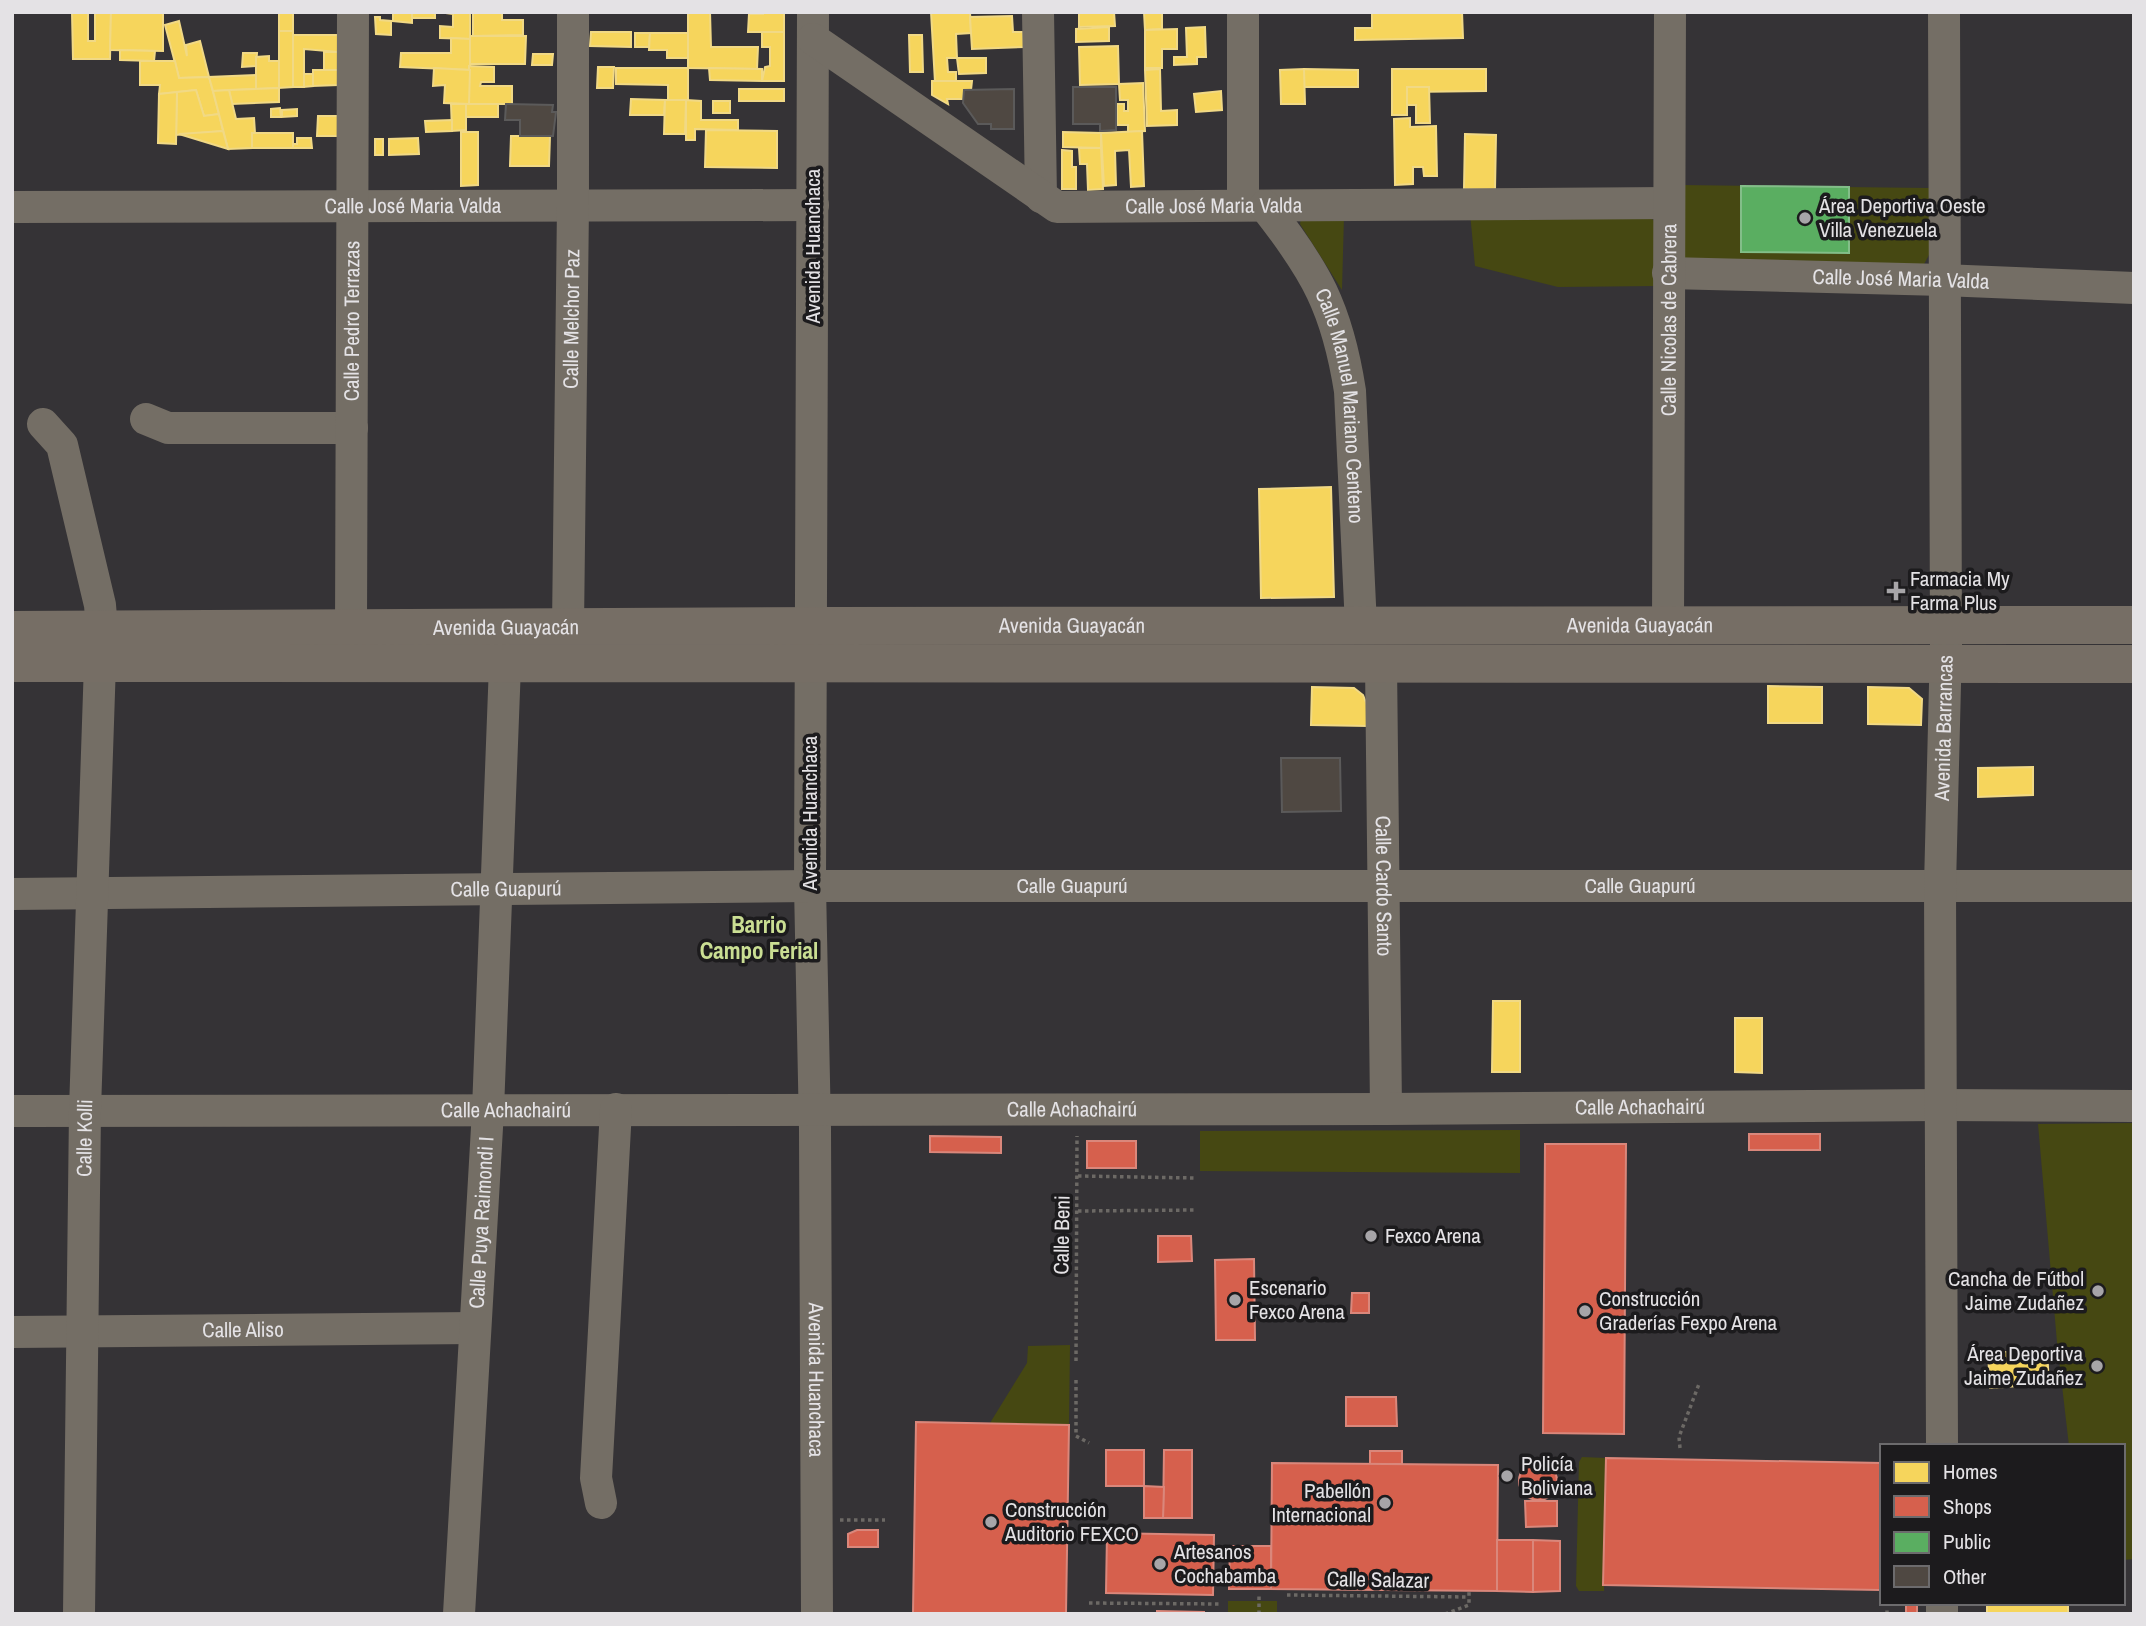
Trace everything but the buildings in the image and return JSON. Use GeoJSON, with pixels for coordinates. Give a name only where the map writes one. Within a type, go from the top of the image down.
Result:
{"type":"FeatureCollection","features":[{"type":"Feature","properties":{"kind":"main road","name":"Avenida Guayacán"},"geometry":{"type":"LineString","coordinates":[[12,631],[101,646],[505,665],[810,645],[1361,626],[2134,625]]}},
{"type":"Feature","properties":{"kind":"main road","name":"Avenida Guayacán"},"geometry":{"type":"LineString","coordinates":[[12,663],[101,646],[351,629],[568,627],[810,645],[1381,664],[2134,664]]}},
{"type":"Feature","properties":{"kind":"street","name":"Calle Pedro Terrazas"},"geometry":{"type":"LineString","coordinates":[[351,629],[353,12]]}},
{"type":"Feature","properties":{"kind":"street","name":"Calle Melchor Paz"},"geometry":{"type":"LineString","coordinates":[[568,627],[573,12]]}},
{"type":"Feature","properties":{"kind":"street"},"geometry":{"type":"LineString","coordinates":[[1038,12],[1041,197]]}},
{"type":"Feature","properties":{"kind":"street"},"geometry":{"type":"LineString","coordinates":[[1243,12],[1254,206]]}},
{"type":"Feature","properties":{"kind":"street","name":"Calle Nicolas de Cabrera"},"geometry":{"type":"LineString","coordinates":[[1668,626],[1670,12]]}},
{"type":"Feature","properties":{"kind":"street","name":"Avenida Barrancas"},"geometry":{"type":"LineString","coordinates":[[1942,1444],[1940,886],[1945,665],[1944,12]]}},
{"type":"Feature","properties":{"kind":"street","name":"Calle José Maria Valda"},"geometry":{"type":"LineString","coordinates":[[813,25],[1057,207],[1669,203]]}},
{"type":"Feature","properties":{"kind":"street","name":"Avenida Huanchaca"},"geometry":{"type":"LineString","coordinates":[[813,25],[810,886],[815,1110],[817,1614]]}},
{"type":"Feature","properties":{"kind":"street","name":"Calle José Maria Valda"},"geometry":{"type":"LineString","coordinates":[[12,207],[813,205]]}},
{"type":"Feature","properties":{"kind":"street","name":"Calle Manuel Mariano Centeno"},"geometry":{"type":"LineString","coordinates":[[1254,206],[1298,249],[1321,286],[1344,354],[1350,391],[1361,626]]}},
{"type":"Feature","properties":{"kind":"street","name":"Calle José Maria Valda"},"geometry":{"type":"LineString","coordinates":[[1668,273],[2134,288]]}},
{"type":"Feature","properties":{"kind":"street"},"geometry":{"type":"LineString","coordinates":[[146,419],[168,428],[352,428]]}},
{"type":"Feature","properties":{"kind":"street","name":"Calle Kolli"},"geometry":{"type":"LineString","coordinates":[[43,424],[62,445],[100,605],[101,646],[85,1110],[79,1614]]}},
{"type":"Feature","properties":{"kind":"street","name":"Calle Cardo Santo"},"geometry":{"type":"LineString","coordinates":[[1381,664],[1386,1109]]}},
{"type":"Feature","properties":{"kind":"street","name":"Calle Puya Raimondi I"},"geometry":{"type":"LineString","coordinates":[[459,1614],[488,1111],[505,665]]}},
{"type":"Feature","properties":{"kind":"street","name":"Calle Guapurú"},"geometry":{"type":"LineString","coordinates":[[12,894],[810,886],[2134,886]]}},
{"type":"Feature","properties":{"kind":"street","name":"Calle Achachairú"},"geometry":{"type":"LineString","coordinates":[[12,1111],[1077,1110],[1940,1105],[2134,1107]]}},
{"type":"Feature","properties":{"kind":"street"},"geometry":{"type":"LineString","coordinates":[[601,1503],[596,1478],[616,1109]]}},
{"type":"Feature","properties":{"kind":"street","name":"Calle Aliso"},"geometry":{"type":"LineString","coordinates":[[12,1332],[475,1328]]}},
{"type":"Feature","properties":{"kind":"path","name":"Calle Beni"},"geometry":{"type":"LineString","coordinates":[[1076,1361],[1077,1110]]}},
{"type":"Feature","properties":{"kind":"path"},"geometry":{"type":"LineString","coordinates":[[1078,1176],[1194,1178]]}},
{"type":"Feature","properties":{"kind":"path"},"geometry":{"type":"LineString","coordinates":[[1078,1211],[1196,1210]]}},
{"type":"Feature","properties":{"kind":"path"},"geometry":{"type":"LineString","coordinates":[[1076,1380],[1076,1436],[1089,1443]]}},
{"type":"Feature","properties":{"kind":"path"},"geometry":{"type":"LineString","coordinates":[[1680,1448],[1679,1437],[1699,1384]]}},
{"type":"Feature","properties":{"kind":"path"},"geometry":{"type":"LineString","coordinates":[[856,1520],[885,1520]]}},
{"type":"Feature","properties":{"kind":"path"},"geometry":{"type":"LineString","coordinates":[[1445,1614],[1469,1605],[1469,1591]]}},
{"type":"Feature","properties":{"kind":"path"},"geometry":{"type":"LineString","coordinates":[[1259,1595],[1259,1614]]}},
{"type":"Feature","properties":{"kind":"path","name":"Calle Salazar"},"geometry":{"type":"LineString","coordinates":[[1287,1595],[1469,1597]]}},
{"type":"Feature","properties":{"kind":"path"},"geometry":{"type":"LineString","coordinates":[[1089,1603],[1220,1605]]}},
{"type":"Feature","properties":{"kind":"path"},"geometry":{"type":"LineString","coordinates":[[1887,1607],[1887,1614]]}},
{"type":"Feature","properties":{"kind":"shaded area","name":"Área Deportiva Oeste Villa Venezuela"},"geometry":{"type":"Polygon","coordinates":[[[1681,185],[1930,188],[1929,255],[1923,266],[1686,259],[1682,255],[1681,185]]]}},
{"type":"Feature","properties":{"kind":"shaded area"},"geometry":{"type":"Polygon","coordinates":[[[1470,213],[1651,218],[1656,223],[1657,286],[1558,287],[1475,266],[1470,213]]]}},
{"type":"Feature","properties":{"kind":"shaded area"},"geometry":{"type":"Polygon","coordinates":[[[1344,216],[1342,290],[1300,224],[1301,219],[1344,216]]]}},
{"type":"Feature","properties":{"kind":"shaded area","name":"Área Deportiva Jaime Zudañez"},"geometry":{"type":"Polygon","coordinates":[[[2134,1123],[2134,1559],[2125,1560],[2125,1444],[2069,1444],[2038,1124],[2134,1123]]]}},
{"type":"Feature","properties":{"kind":"shaded area"},"geometry":{"type":"Polygon","coordinates":[[[1520,1130],[1520,1173],[1200,1171],[1200,1131],[1520,1130]]]}},
{"type":"Feature","properties":{"kind":"shaded area"},"geometry":{"type":"Polygon","coordinates":[[[1070,1345],[1069,1425],[990,1423],[1027,1363],[1028,1346],[1070,1345]]]}},
{"type":"Feature","properties":{"kind":"shaded area"},"geometry":{"type":"Polygon","coordinates":[[[1582,1457],[1606,1458],[1604,1591],[1579,1591],[1576,1586],[1579,1462],[1582,1457]]]}},
{"type":"Feature","properties":{"kind":"shaded area"},"geometry":{"type":"Polygon","coordinates":[[[1228,1601],[1277,1601],[1277,1614],[1228,1614],[1228,1601]]]}},
{"type":"Feature","properties":{"kind":"place","name":"Área Deportiva Oeste Villa Venezuela"},"geometry":{"type":"Point","coordinates":[1805,218]}},
{"type":"Feature","properties":{"kind":"place","name":"Farmacia My Farma Plus"},"geometry":{"type":"Point","coordinates":[1896,591]}},
{"type":"Feature","properties":{"kind":"place","name":"Fexco Arena"},"geometry":{"type":"Point","coordinates":[1371,1236]}},
{"type":"Feature","properties":{"kind":"place","name":"Cancha de Fútbol Jaime Zudañez"},"geometry":{"type":"Point","coordinates":[2098,1291]}},
{"type":"Feature","properties":{"kind":"place","name":"Escenario Fexco Arena"},"geometry":{"type":"Point","coordinates":[1235,1300]}},
{"type":"Feature","properties":{"kind":"place","name":"Construcción Graderías Fexpo Arena"},"geometry":{"type":"Point","coordinates":[1585,1311]}},
{"type":"Feature","properties":{"kind":"place","name":"Área Deportiva Jaime Zudañez"},"geometry":{"type":"Point","coordinates":[2097,1366]}},
{"type":"Feature","properties":{"kind":"place","name":"Policía Boliviana"},"geometry":{"type":"Point","coordinates":[1507,1476]}},
{"type":"Feature","properties":{"kind":"place","name":"Pabellón Internacional"},"geometry":{"type":"Point","coordinates":[1385,1503]}},
{"type":"Feature","properties":{"kind":"place","name":"Construcción Auditorio FEXCO"},"geometry":{"type":"Point","coordinates":[991,1522]}},
{"type":"Feature","properties":{"kind":"place","name":"Artesanos Cochabamba"},"geometry":{"type":"Point","coordinates":[1160,1564]}},
{"type":"Feature","properties":{"kind":"district","name":"Barrio Campo Ferial"},"geometry":{"type":"Point","coordinates":[759,938]}}]}
